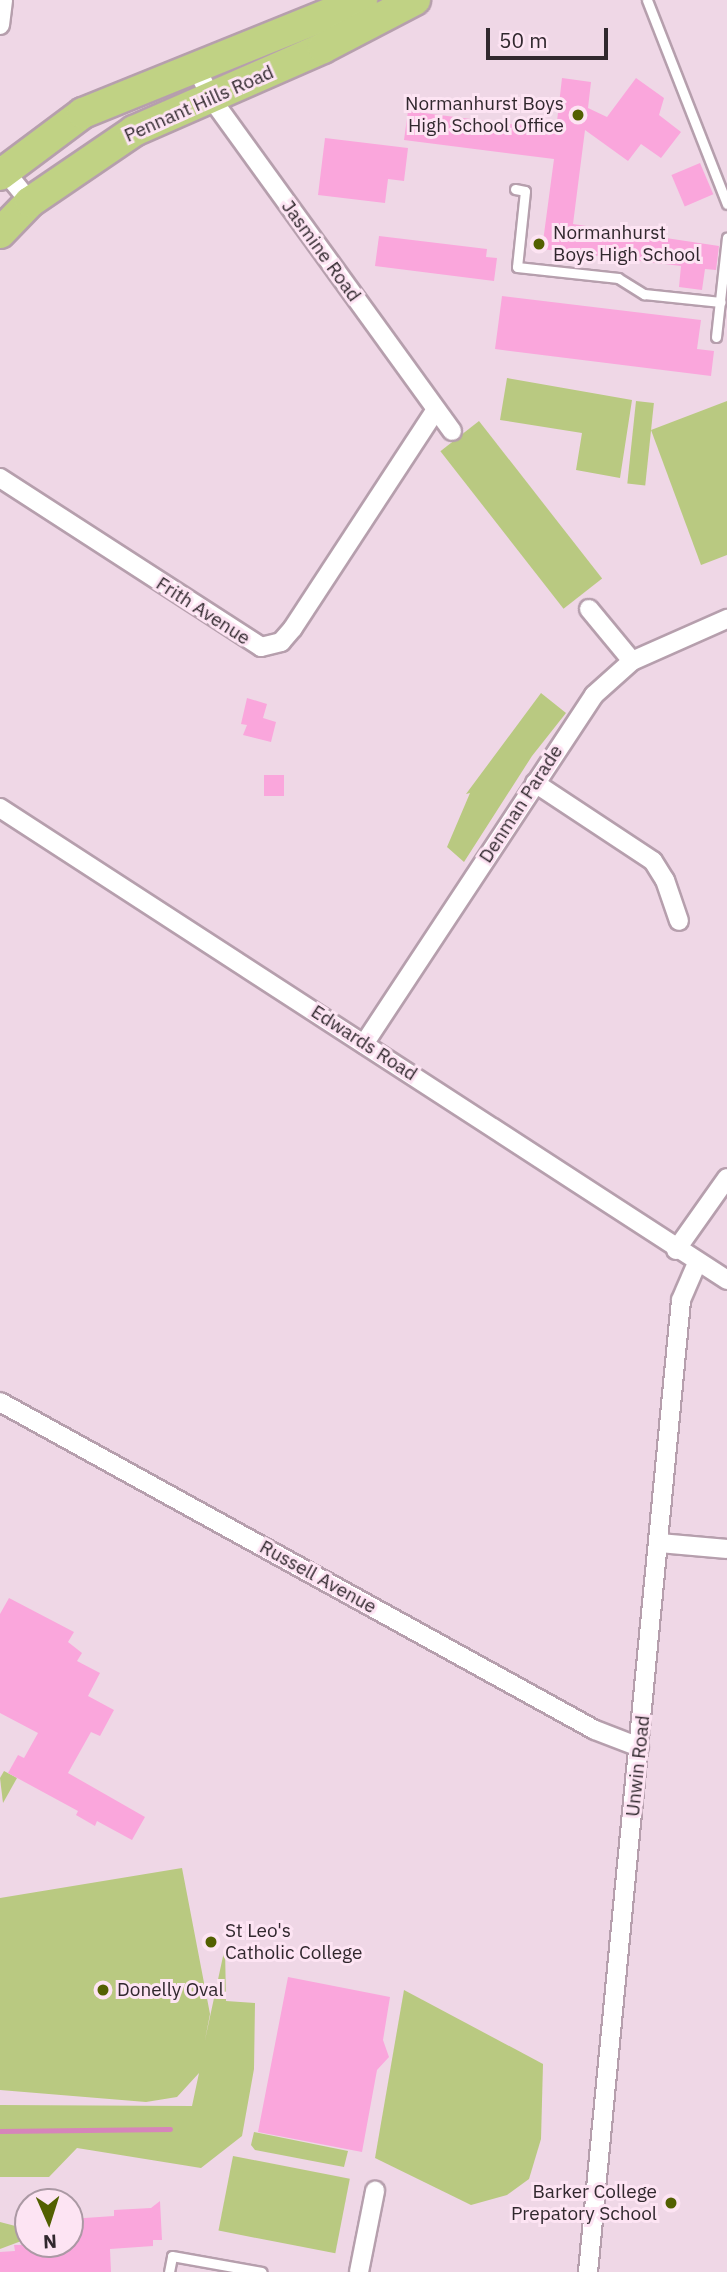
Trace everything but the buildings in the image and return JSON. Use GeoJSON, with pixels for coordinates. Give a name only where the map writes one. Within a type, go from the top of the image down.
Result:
{"type":"FeatureCollection","features":[{"type":"Feature","properties":{"kind":"highway","name":"Pennant Hills Road"},"geometry":{"type":"LineString","coordinates":[[2,170],[83,113],[362,0]]}},
{"type":"Feature","properties":{"kind":"highway","name":"Pennant Hills Road"},"geometry":{"type":"LineString","coordinates":[[0,233],[30,202],[134,131],[365,29],[415,0]]}},
{"type":"Feature","properties":{"kind":"street"},"geometry":{"type":"LineString","coordinates":[[0,24],[3,0]]}},
{"type":"Feature","properties":{"kind":"street","name":"Jasmine Road"},"geometry":{"type":"LineString","coordinates":[[196,67],[211,98],[452,431]]}},
{"type":"Feature","properties":{"kind":"street"},"geometry":{"type":"LineString","coordinates":[[2,170],[30,202]]}},
{"type":"Feature","properties":{"kind":"street","name":"Frith Avenue"},"geometry":{"type":"LineString","coordinates":[[0,478],[252,644],[272,646],[293,628],[435,411]]}},
{"type":"Feature","properties":{"kind":"street"},"geometry":{"type":"LineString","coordinates":[[589,609],[632,661]]}},
{"type":"Feature","properties":{"kind":"street","name":"Denman Parade"},"geometry":{"type":"LineString","coordinates":[[363,1044],[594,695],[632,661],[727,619]]}},
{"type":"Feature","properties":{"kind":"street"},"geometry":{"type":"LineString","coordinates":[[535,783],[653,861],[665,880],[679,921]]}},
{"type":"Feature","properties":{"kind":"street","name":"Edwards Road"},"geometry":{"type":"LineString","coordinates":[[0,808],[676,1250],[727,1280]]}},
{"type":"Feature","properties":{"kind":"street"},"geometry":{"type":"LineString","coordinates":[[676,1250],[727,1178]]}},
{"type":"Feature","properties":{"kind":"street","name":"Unwin Road"},"geometry":{"type":"LineString","coordinates":[[588,2272],[660,1543],[681,1300],[697,1263]]}},
{"type":"Feature","properties":{"kind":"street","name":"Russell Avenue"},"geometry":{"type":"LineString","coordinates":[[0,1402],[595,1730],[639,1747]]}},
{"type":"Feature","properties":{"kind":"street"},"geometry":{"type":"LineString","coordinates":[[660,1543],[727,1549]]}},
{"type":"Feature","properties":{"kind":"street"},"geometry":{"type":"LineString","coordinates":[[359,2272],[375,2191]]}},
{"type":"Feature","properties":{"kind":"lane"},"geometry":{"type":"LineString","coordinates":[[646,0],[727,204]]}},
{"type":"Feature","properties":{"kind":"lane"},"geometry":{"type":"LineString","coordinates":[[515,189],[525,191],[517,267],[618,278],[644,294],[720,302]]}},
{"type":"Feature","properties":{"kind":"lane"},"geometry":{"type":"LineString","coordinates":[[716,337],[727,237]]}},
{"type":"Feature","properties":{"kind":"lane"},"geometry":{"type":"LineString","coordinates":[[169,2272],[172,2256],[262,2272]]}},
{"type":"Feature","properties":{"kind":"green space"},"geometry":{"type":"Polygon","coordinates":[[[507,378],[632,400],[620,478],[576,470],[582,433],[500,420],[507,378]]]}},
{"type":"Feature","properties":{"kind":"green space"},"geometry":{"type":"Polygon","coordinates":[[[636,401],[654,403],[645,485],[627,484],[636,401]]]}},
{"type":"Feature","properties":{"kind":"green space"},"geometry":{"type":"Polygon","coordinates":[[[727,401],[727,555],[701,565],[651,430],[727,401]]]}},
{"type":"Feature","properties":{"kind":"green space"},"geometry":{"type":"Polygon","coordinates":[[[479,421],[602,579],[564,609],[440,451],[479,421]]]}},
{"type":"Feature","properties":{"kind":"green space"},"geometry":{"type":"Polygon","coordinates":[[[541,693],[566,713],[532,756],[464,862],[447,847],[470,793],[466,794],[541,693]]]}},
{"type":"Feature","properties":{"kind":"green space"},"geometry":{"type":"Polygon","coordinates":[[[4,1771],[17,1778],[3,1803],[0,1778],[4,1771]]]}},
{"type":"Feature","properties":{"kind":"green space","name":"Donelly Oval"},"geometry":{"type":"Polygon","coordinates":[[[182,1868],[210,2014],[205,2040],[225,1947],[226,2001],[255,2003],[254,2069],[242,2136],[201,2168],[77,2148],[49,2177],[0,2177],[0,2105],[192,2106],[199,2073],[177,2097],[146,2102],[0,2090],[0,1898],[182,1868]]]}},
{"type":"Feature","properties":{"kind":"green space"},"geometry":{"type":"Polygon","coordinates":[[[404,1990],[543,2064],[541,2139],[529,2179],[507,2195],[471,2205],[375,2158],[404,1990]]]}},
{"type":"Feature","properties":{"kind":"green space"},"geometry":{"type":"Polygon","coordinates":[[[254,2132],[348,2151],[344,2167],[255,2150],[251,2145],[254,2132]]]}},
{"type":"Feature","properties":{"kind":"green space"},"geometry":{"type":"Polygon","coordinates":[[[233,2156],[350,2179],[335,2253],[218,2231],[233,2156]]]}},
{"type":"Feature","properties":{"kind":"green space"},"geometry":{"type":"Polygon","coordinates":[[[0,2222],[14,2226],[14,2244],[0,2249],[0,2222]]]}},
{"type":"Feature","properties":{"kind":"waterway"},"geometry":{"type":"LineString","coordinates":[[0,2131],[170,2129]]}},
{"type":"Feature","properties":{"kind":"place","name":"Normanhurst Boys High School Office"},"geometry":{"type":"Point","coordinates":[578,115]}},
{"type":"Feature","properties":{"kind":"place","name":"Normanhurst Boys High School"},"geometry":{"type":"Point","coordinates":[539,244]}},
{"type":"Feature","properties":{"kind":"place","name":"St Leo's Catholic College"},"geometry":{"type":"Point","coordinates":[211,1942]}},
{"type":"Feature","properties":{"kind":"place","name":"Donelly Oval"},"geometry":{"type":"Point","coordinates":[103,1990]}},
{"type":"Feature","properties":{"kind":"place","name":"Barker College Prepatory School"},"geometry":{"type":"Point","coordinates":[671,2203]}}]}
